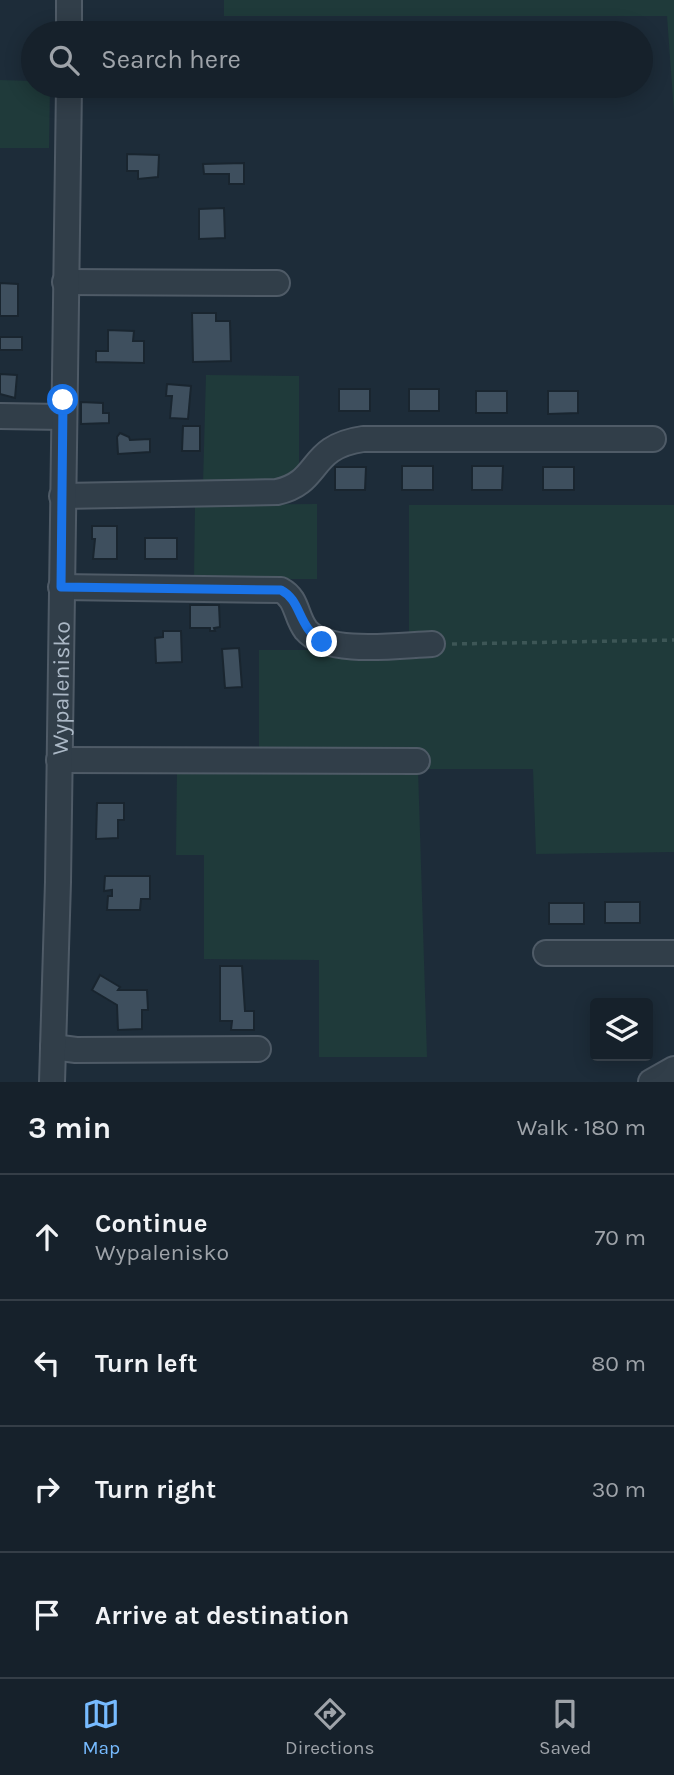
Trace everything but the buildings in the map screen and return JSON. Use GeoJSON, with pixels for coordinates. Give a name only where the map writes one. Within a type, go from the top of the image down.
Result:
{"type":"FeatureCollection","features":[{"type":"Feature","properties":{"kind":"street"},"geometry":{"type":"LineString","coordinates":[[69,0],[69,21]]}},
{"type":"Feature","properties":{"kind":"street","name":"Wypalenisko"},"geometry":{"type":"LineString","coordinates":[[51,1082],[59,760],[69,98]]}},
{"type":"Feature","properties":{"kind":"street"},"geometry":{"type":"LineString","coordinates":[[65,282],[277,283]]}},
{"type":"Feature","properties":{"kind":"street"},"geometry":{"type":"LineString","coordinates":[[0,416],[63,417]]}},
{"type":"Feature","properties":{"kind":"street"},"geometry":{"type":"LineString","coordinates":[[62,496],[277,492],[295,488],[306,480],[315,462],[332,446],[363,439],[653,439]]}},
{"type":"Feature","properties":{"kind":"street"},"geometry":{"type":"LineString","coordinates":[[61,587],[281,590],[289,594],[305,629],[322,642],[342,646],[432,644]]}},
{"type":"Feature","properties":{"kind":"street"},"geometry":{"type":"LineString","coordinates":[[59,760],[417,761]]}},
{"type":"Feature","properties":{"kind":"street"},"geometry":{"type":"LineString","coordinates":[[546,953],[674,953]]}},
{"type":"Feature","properties":{"kind":"street"},"geometry":{"type":"LineString","coordinates":[[53,1047],[76,1050],[258,1049]]}},
{"type":"Feature","properties":{"kind":"street"},"geometry":{"type":"LineString","coordinates":[[651,1082],[674,1069]]}},
{"type":"Feature","properties":{"kind":"path"},"geometry":{"type":"LineString","coordinates":[[432,644],[674,639]]}},
{"type":"Feature","properties":{"kind":"green space"},"geometry":{"type":"Polygon","coordinates":[[[224,0],[674,0],[674,113],[667,16],[224,16],[224,0]]]}},
{"type":"Feature","properties":{"kind":"green space"},"geometry":{"type":"Polygon","coordinates":[[[0,80],[21,81],[21,98],[50,98],[49,148],[0,148],[0,80]]]}},
{"type":"Feature","properties":{"kind":"green space"},"geometry":{"type":"Polygon","coordinates":[[[206,375],[299,376],[299,470],[285,483],[203,484],[206,375]]]}},
{"type":"Feature","properties":{"kind":"green space"},"geometry":{"type":"Polygon","coordinates":[[[317,504],[317,579],[194,579],[195,505],[317,504]]]}},
{"type":"Feature","properties":{"kind":"green space"},"geometry":{"type":"Polygon","coordinates":[[[409,505],[674,505],[674,852],[536,854],[533,769],[418,769],[427,1057],[319,1057],[319,960],[204,959],[204,855],[176,855],[177,769],[259,752],[259,650],[440,650],[440,634],[409,634],[409,505]]]}},
{"type":"Feature","properties":{"kind":"route"},"geometry":{"type":"LineString","coordinates":[[63,400],[61,587],[281,590],[289,594],[305,629],[322,642]]}}]}
